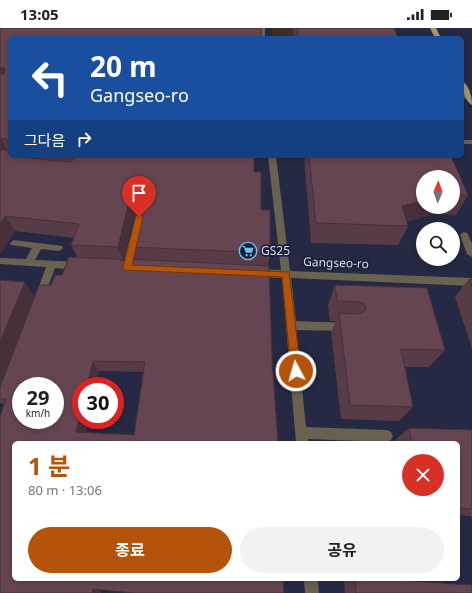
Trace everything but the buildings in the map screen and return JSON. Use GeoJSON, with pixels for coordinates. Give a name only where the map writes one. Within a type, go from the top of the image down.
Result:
{"type":"FeatureCollection","features":[{"type":"Feature","properties":{"kind":"main road"},"geometry":{"type":"LineString","coordinates":[[464,88],[468,99]]}},
{"type":"Feature","properties":{"kind":"street"},"geometry":{"type":"LineString","coordinates":[[272,158],[286,274],[302,438],[387,436]]}},
{"type":"Feature","properties":{"kind":"street"},"geometry":{"type":"LineString","coordinates":[[127,268],[136,232]]}},
{"type":"Feature","properties":{"kind":"street"},"geometry":{"type":"LineString","coordinates":[[464,235],[472,254]]}},
{"type":"Feature","properties":{"kind":"street"},"geometry":{"type":"LineString","coordinates":[[14,243],[59,248]]}},
{"type":"Feature","properties":{"kind":"street"},"geometry":{"type":"LineString","coordinates":[[28,263],[38,246]]}},
{"type":"Feature","properties":{"kind":"street"},"geometry":{"type":"LineString","coordinates":[[0,262],[89,266]]}},
{"type":"Feature","properties":{"kind":"street"},"geometry":{"type":"LineString","coordinates":[[35,309],[52,265]]}},
{"type":"Feature","properties":{"kind":"street","name":"Gangseo-ro"},"geometry":{"type":"LineString","coordinates":[[246,272],[472,282]]}},
{"type":"Feature","properties":{"kind":"street"},"geometry":{"type":"LineString","coordinates":[[291,325],[350,327]]}},
{"type":"Feature","properties":{"kind":"street"},"geometry":{"type":"LineString","coordinates":[[311,581],[312,593]]}},
{"type":"Feature","properties":{"kind":"shaded area"},"geometry":{"type":"Polygon","coordinates":[[[272,28],[335,28],[325,36],[272,36],[272,28]]]}},
{"type":"Feature","properties":{"kind":"place","name":"GS25"},"geometry":{"type":"Point","coordinates":[248,251]}},
{"type":"Feature","properties":{"kind":"route"},"geometry":{"type":"LineString","coordinates":[[139,217],[127,268],[286,274],[296,371]]}}]}
